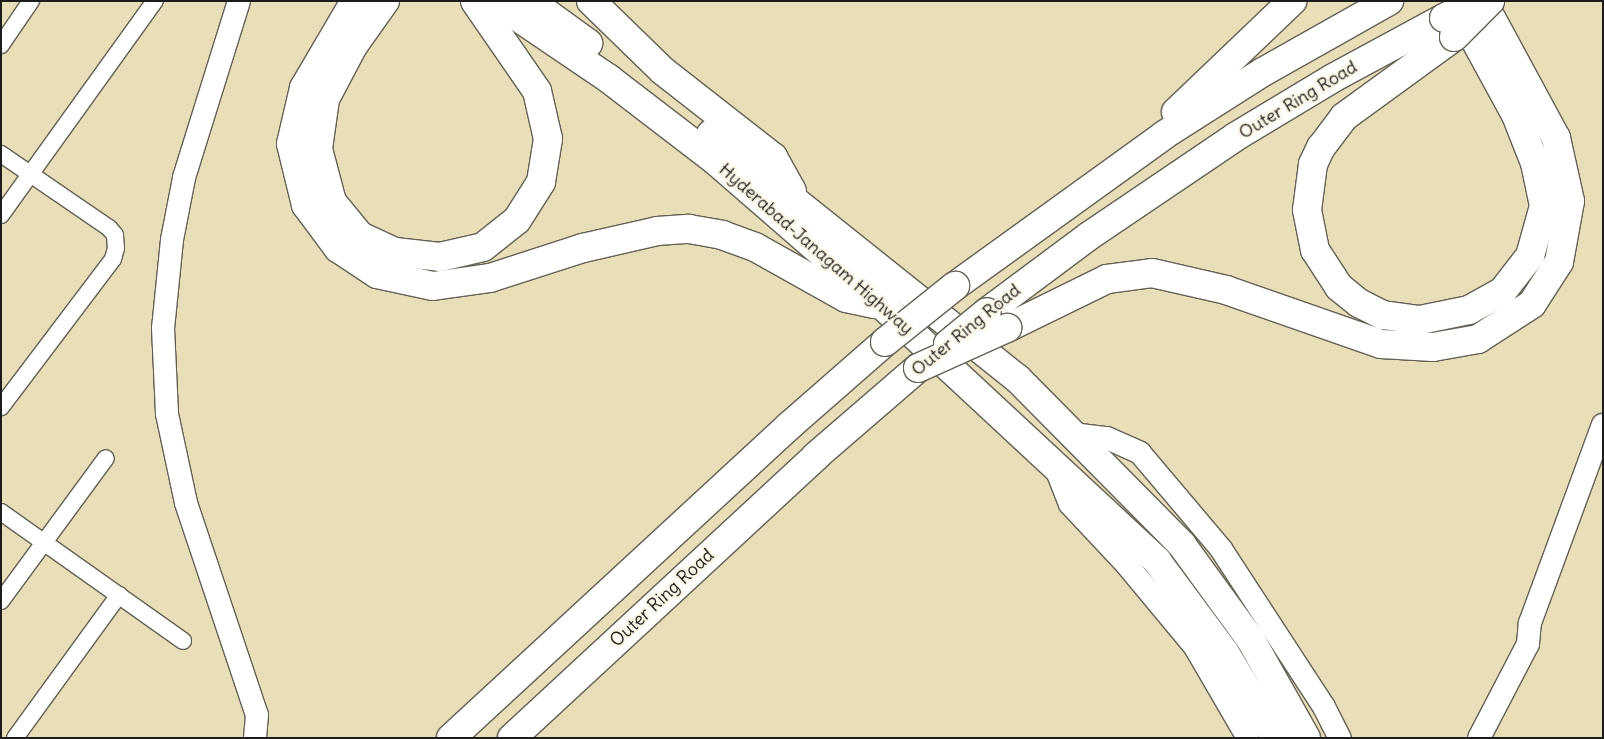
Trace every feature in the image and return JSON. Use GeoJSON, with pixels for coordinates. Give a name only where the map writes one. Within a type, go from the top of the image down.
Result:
{"type":"FeatureCollection","features":[{"type":"Feature","properties":{"kind":"highway"},"geometry":{"type":"LineString","coordinates":[[355,1],[304,88],[291,144],[306,204],[338,248],[377,274],[433,286],[490,278],[583,248],[648,233],[690,229],[722,235],[755,247],[846,298],[883,306]]}},
{"type":"Feature","properties":{"kind":"highway"},"geometry":{"type":"LineString","coordinates":[[385,1],[354,46],[325,99],[318,149],[332,202],[360,236],[395,252],[440,257],[483,247],[517,220],[541,182],[548,139],[537,90],[475,1]]}},
{"type":"Feature","properties":{"kind":"highway","name":"Hyderabad-Janagam Highway"},"geometry":{"type":"LineString","coordinates":[[494,1],[609,79],[716,161],[883,306],[1157,561],[1226,652],[1276,738]]}},
{"type":"Feature","properties":{"kind":"highway","name":"Hyderabad-Janagam Highway"},"geometry":{"type":"LineString","coordinates":[[530,1],[720,141],[1018,379],[1182,545],[1251,640],[1306,738]]}},
{"type":"Feature","properties":{"kind":"highway"},"geometry":{"type":"LineString","coordinates":[[591,1],[663,71],[773,157],[800,204]]}},
{"type":"Feature","properties":{"kind":"highway"},"geometry":{"type":"LineString","coordinates":[[1126,160],[1292,1]]}},
{"type":"Feature","properties":{"kind":"highway"},"geometry":{"type":"LineString","coordinates":[[451,738],[789,426],[885,342],[955,286],[1126,160],[1263,72],[1389,1]]}},
{"type":"Feature","properties":{"kind":"highway","name":"Outer Ring Road"},"geometry":{"type":"LineString","coordinates":[[512,738],[816,456],[918,368],[997,320],[1089,236],[1210,153],[1325,82],[1450,19],[1478,1]]}},
{"type":"Feature","properties":{"kind":"highway"},"geometry":{"type":"LineString","coordinates":[[997,320],[1042,310],[1108,279],[1152,273],[1226,290],[1381,344],[1433,348],[1478,339],[1532,304],[1559,262],[1570,201],[1556,138],[1482,1]]}},
{"type":"Feature","properties":{"kind":"highway"},"geometry":{"type":"LineString","coordinates":[[1450,19],[1516,115],[1535,164],[1544,206],[1530,256],[1502,292],[1469,310],[1420,320],[1383,315],[1359,304],[1339,286],[1315,250],[1307,210],[1313,164],[1320,148],[1344,117],[1450,19],[1490,1]]}},
{"type":"Feature","properties":{"kind":"main road"},"geometry":{"type":"LineString","coordinates":[[239,1],[184,178],[172,240],[163,328],[166,414],[182,485],[257,715],[255,738]]}},
{"type":"Feature","properties":{"kind":"main road"},"geometry":{"type":"LineString","coordinates":[[1479,738],[1491,728],[1528,644],[1530,623],[1603,425]]}},
{"type":"Feature","properties":{"kind":"main road"},"geometry":{"type":"LineString","coordinates":[[1072,434],[1107,438],[1140,453],[1220,549],[1324,707],[1340,738]]}},
{"type":"Feature","properties":{"kind":"main road"},"geometry":{"type":"LineString","coordinates":[[1055,466],[1070,504],[1127,565],[1195,647],[1248,738]]}},
{"type":"Feature","properties":{"kind":"main road"},"geometry":{"type":"LineString","coordinates":[[1465,738],[1514,637],[1530,623]]}},
{"type":"Feature","properties":{"kind":"street"},"geometry":{"type":"LineString","coordinates":[[1,45],[31,1]]}},
{"type":"Feature","properties":{"kind":"street"},"geometry":{"type":"LineString","coordinates":[[1,216],[155,1]]}},
{"type":"Feature","properties":{"kind":"street"},"geometry":{"type":"LineString","coordinates":[[1,154],[110,228],[115,235],[116,248],[113,259],[1,407]]}},
{"type":"Feature","properties":{"kind":"street"},"geometry":{"type":"LineString","coordinates":[[1,601],[106,458]]}},
{"type":"Feature","properties":{"kind":"street"},"geometry":{"type":"LineString","coordinates":[[1,512],[46,541],[183,641]]}},
{"type":"Feature","properties":{"kind":"street"},"geometry":{"type":"LineString","coordinates":[[15,738],[119,594]]}}]}
